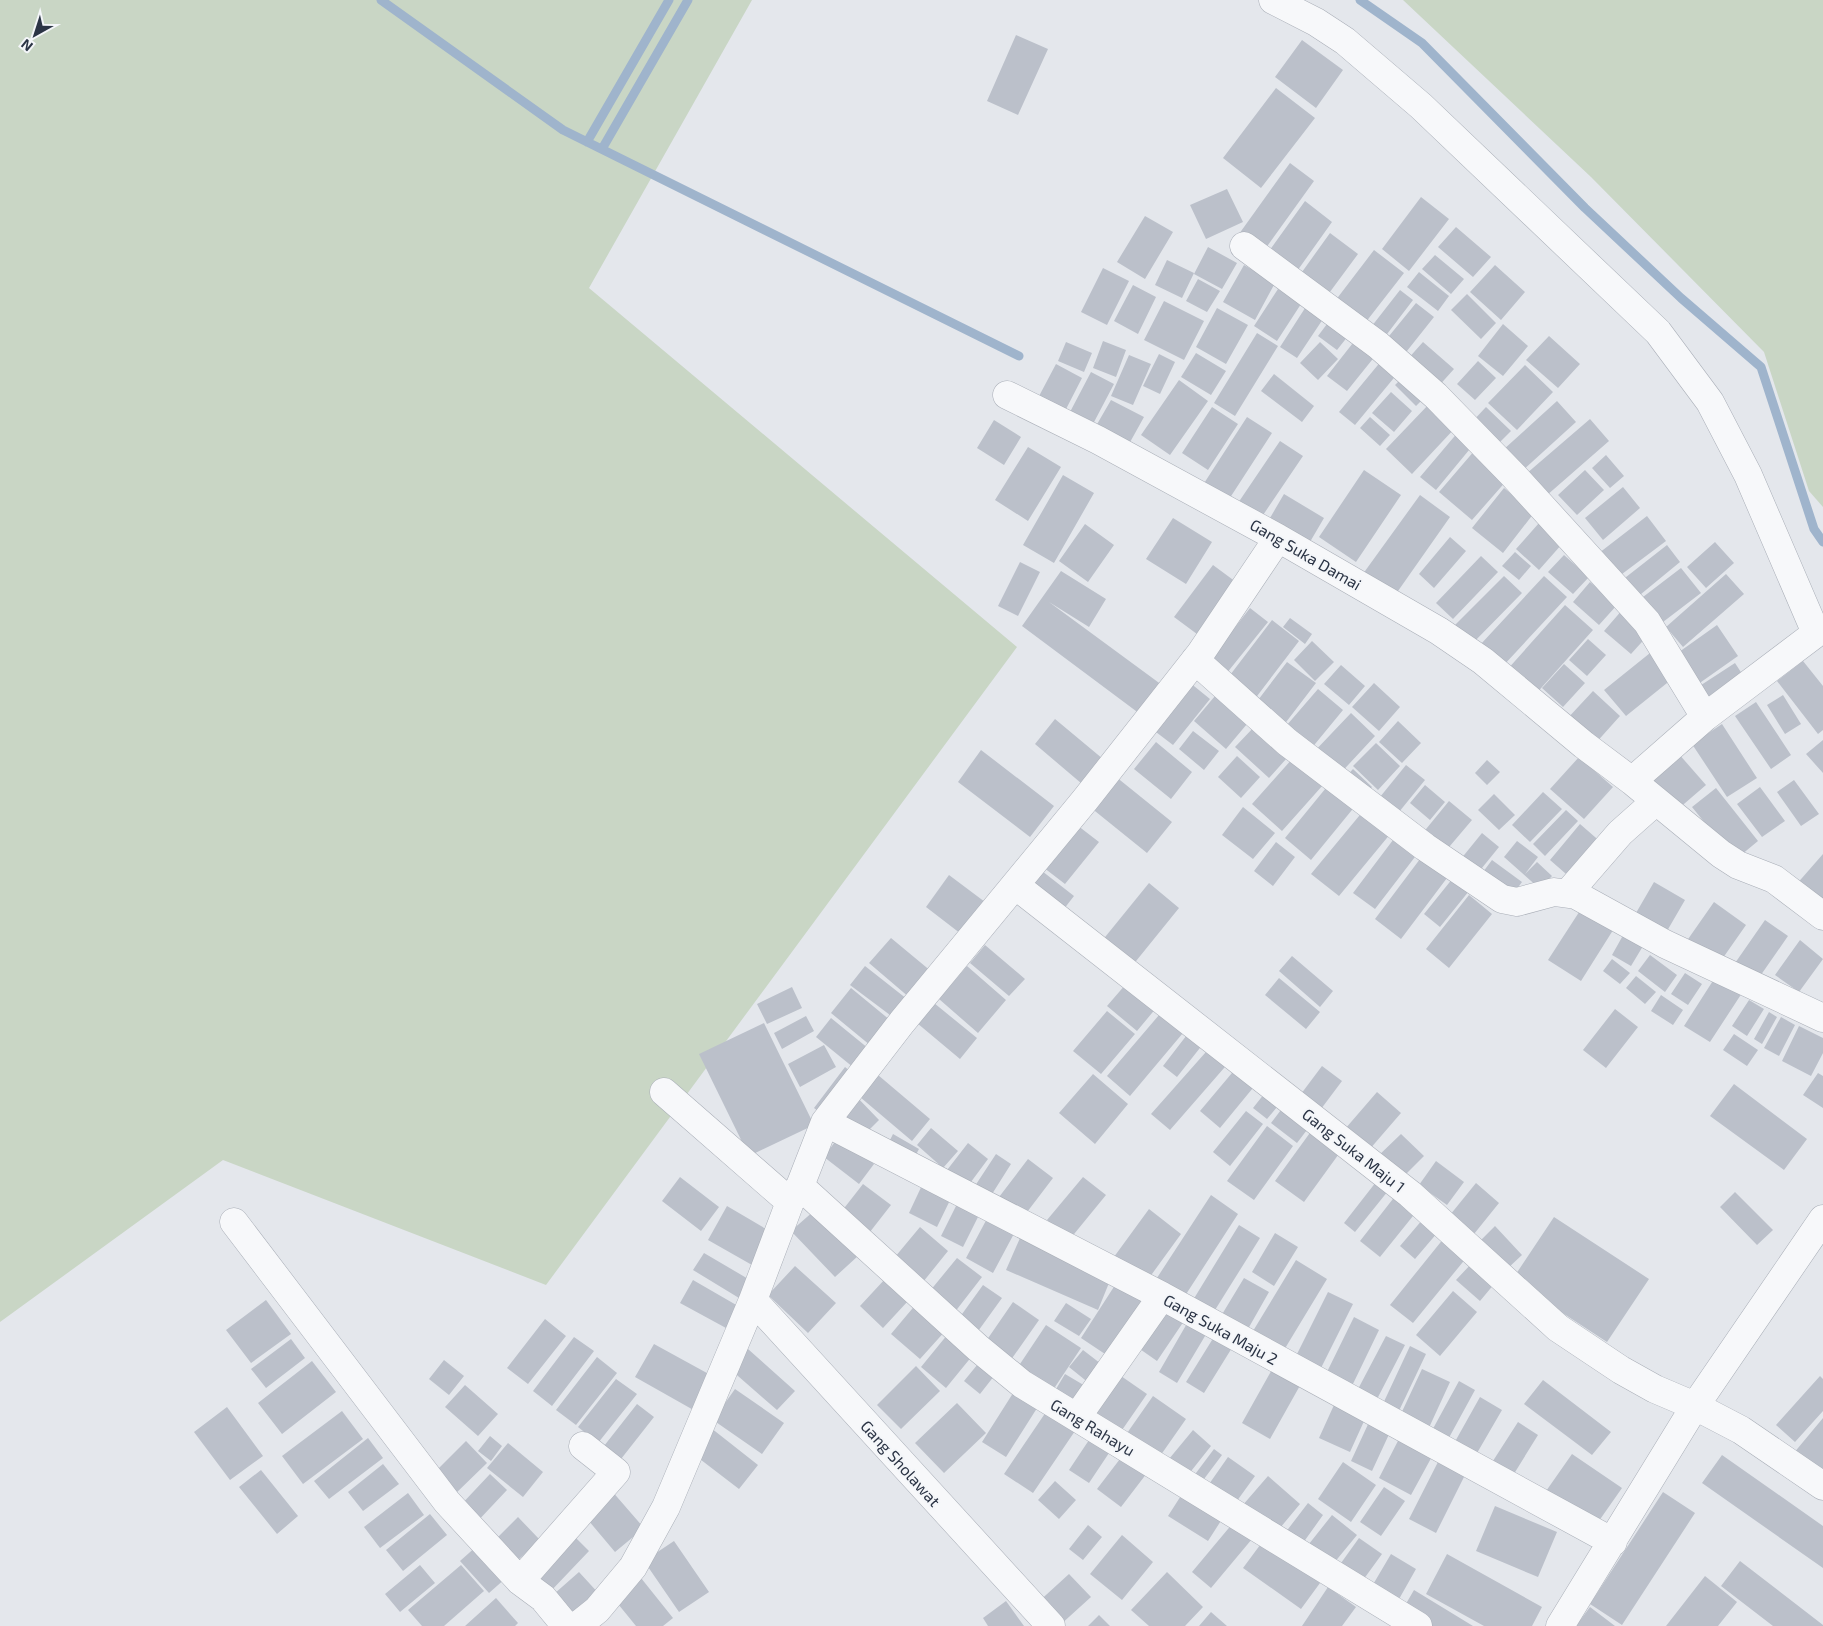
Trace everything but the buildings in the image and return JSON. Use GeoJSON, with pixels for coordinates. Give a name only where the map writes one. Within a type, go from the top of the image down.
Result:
{"type":"FeatureCollection","features":[{"type":"Feature","properties":{"kind":"street"},"geometry":{"type":"LineString","coordinates":[[1273,0],[1316,22],[1345,41],[1414,100],[1502,182],[1583,264],[1658,332],[1710,402],[1748,475],[1819,631],[1705,717],[1632,781],[1721,854],[1738,865],[1774,879],[1823,916]]}},
{"type":"Feature","properties":{"kind":"street"},"geometry":{"type":"LineString","coordinates":[[1244,246],[1378,344],[1436,396],[1514,476],[1646,622],[1705,717]]}},
{"type":"Feature","properties":{"kind":"street","name":"Gang Suka Damai"},"geometry":{"type":"LineString","coordinates":[[1007,395],[1098,440],[1278,538],[1439,631],[1483,661],[1584,745],[1632,781]]}},
{"type":"Feature","properties":{"kind":"street"},"geometry":{"type":"LineString","coordinates":[[577,1626],[597,1610],[633,1567],[666,1507],[825,1122],[902,1022],[1085,800],[1195,660],[1278,538]]}},
{"type":"Feature","properties":{"kind":"street"},"geometry":{"type":"LineString","coordinates":[[1195,660],[1287,742],[1425,847],[1502,899],[1517,902],[1554,892],[1568,893],[1606,910],[1665,944],[1823,1018]]}},
{"type":"Feature","properties":{"kind":"street"},"geometry":{"type":"LineString","coordinates":[[1568,893],[1620,833],[1656,801]]}},
{"type":"Feature","properties":{"kind":"street","name":"Gang Suka Maju 1"},"geometry":{"type":"LineString","coordinates":[[1014,885],[1410,1194],[1558,1328],[1621,1370],[1655,1389],[1695,1406],[1741,1430],[1823,1486]]}},
{"type":"Feature","properties":{"kind":"street","name":"Gang Rahayu"},"geometry":{"type":"LineString","coordinates":[[664,1092],[795,1194],[1022,1384],[1418,1626]]}},
{"type":"Feature","properties":{"kind":"street","name":"Gang Suka Maju 2"},"geometry":{"type":"LineString","coordinates":[[825,1122],[1162,1296],[1613,1542]]}},
{"type":"Feature","properties":{"kind":"street"},"geometry":{"type":"LineString","coordinates":[[1560,1626],[1695,1406],[1823,1219]]}},
{"type":"Feature","properties":{"kind":"street"},"geometry":{"type":"LineString","coordinates":[[234,1222],[447,1502],[520,1581],[543,1598],[566,1626]]}},
{"type":"Feature","properties":{"kind":"street"},"geometry":{"type":"LineString","coordinates":[[1077,1417],[1162,1296]]}},
{"type":"Feature","properties":{"kind":"street","name":"Gang Sholawat"},"geometry":{"type":"LineString","coordinates":[[753,1300],[1050,1626]]}},
{"type":"Feature","properties":{"kind":"street"},"geometry":{"type":"LineString","coordinates":[[520,1581],[616,1472],[583,1446]]}},
{"type":"Feature","properties":{"kind":"green space"},"geometry":{"type":"Polygon","coordinates":[[[0,0],[752,0],[589,288],[1017,647],[546,1285],[223,1160],[0,1322],[0,0]]]}},
{"type":"Feature","properties":{"kind":"green space"},"geometry":{"type":"Polygon","coordinates":[[[1403,0],[1823,0],[1823,507],[1809,491],[1764,352],[1591,177],[1403,0]]]}},
{"type":"Feature","properties":{"kind":"waterway"},"geometry":{"type":"LineString","coordinates":[[381,0],[563,130],[1019,356]]}},
{"type":"Feature","properties":{"kind":"waterway"},"geometry":{"type":"LineString","coordinates":[[587,142],[669,0]]}},
{"type":"Feature","properties":{"kind":"waterway"},"geometry":{"type":"LineString","coordinates":[[602,149],[688,0]]}},
{"type":"Feature","properties":{"kind":"waterway"},"geometry":{"type":"LineString","coordinates":[[1360,0],[1422,43],[1585,208],[1681,298],[1761,367],[1814,529],[1823,542]]}}]}
